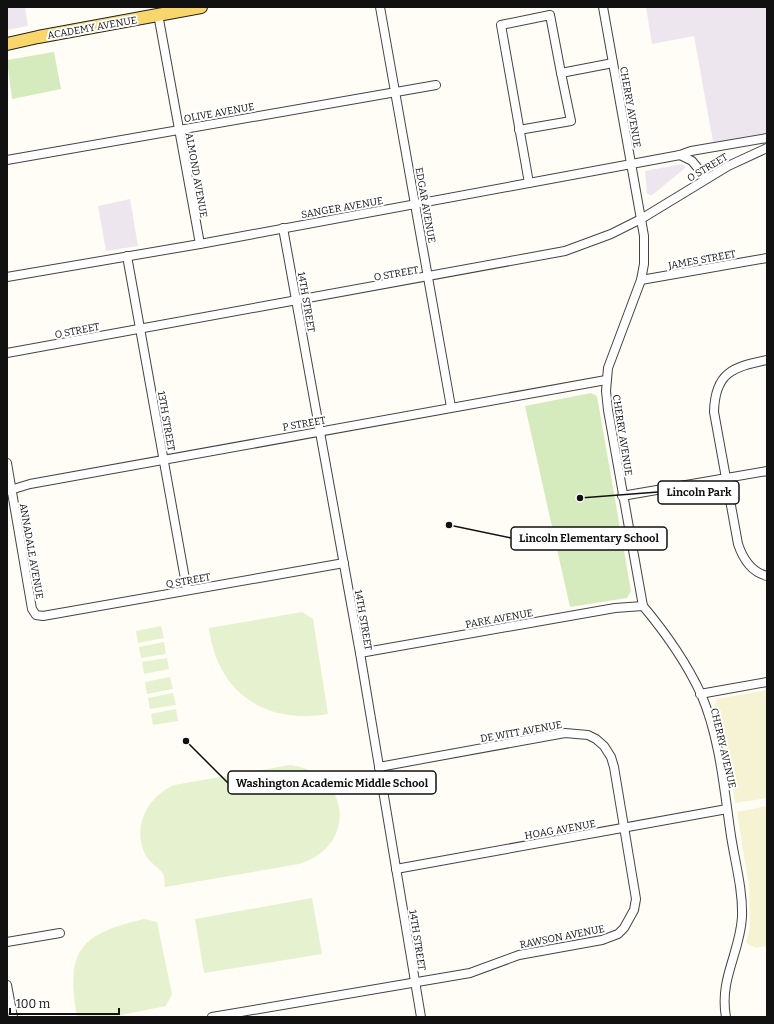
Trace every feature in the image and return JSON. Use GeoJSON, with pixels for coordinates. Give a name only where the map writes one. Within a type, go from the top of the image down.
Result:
{"type":"FeatureCollection","features":[{"type":"Feature","properties":{"kind":"main road","name":"ACADEMY AVENUE"},"geometry":{"type":"LineString","coordinates":[[7,44],[201,7]]}},
{"type":"Feature","properties":{"kind":"street","name":"EDGAR AVENUE"},"geometry":{"type":"LineString","coordinates":[[380,7],[452,407]]}},
{"type":"Feature","properties":{"kind":"street","name":"CHERRY AVENUE"},"geometry":{"type":"LineString","coordinates":[[603,7],[641,219],[645,250],[641,280],[612,356],[606,380],[608,410],[622,496],[643,606],[659,626],[700,694],[711,728],[727,809],[742,908],[738,939],[724,986],[726,1017]]}},
{"type":"Feature","properties":{"kind":"street","name":"ALMOND AVENUE"},"geometry":{"type":"LineString","coordinates":[[158,14],[200,244]]}},
{"type":"Feature","properties":{"kind":"street"},"geometry":{"type":"LineString","coordinates":[[519,130],[571,121],[550,15],[501,25],[519,130],[529,183]]}},
{"type":"Feature","properties":{"kind":"street"},"geometry":{"type":"LineString","coordinates":[[561,73],[613,63]]}},
{"type":"Feature","properties":{"kind":"street","name":"OLIVE AVENUE"},"geometry":{"type":"LineString","coordinates":[[7,160],[436,85]]}},
{"type":"Feature","properties":{"kind":"street","name":"SANGER AVENUE"},"geometry":{"type":"LineString","coordinates":[[7,277],[200,244],[767,138]]}},
{"type":"Feature","properties":{"kind":"street","name":"O STREET"},"geometry":{"type":"LineString","coordinates":[[7,353],[429,278],[565,251],[611,234],[641,219],[706,178],[767,148]]}},
{"type":"Feature","properties":{"kind":"street"},"geometry":{"type":"LineString","coordinates":[[680,155],[692,161],[706,178]]}},
{"type":"Feature","properties":{"kind":"street","name":"14TH STREET"},"geometry":{"type":"LineString","coordinates":[[284,228],[360,653],[421,1017]]}},
{"type":"Feature","properties":{"kind":"street","name":"13TH STREET"},"geometry":{"type":"LineString","coordinates":[[127,256],[187,590]]}},
{"type":"Feature","properties":{"kind":"street","name":"JAMES STREET"},"geometry":{"type":"LineString","coordinates":[[641,280],[767,258]]}},
{"type":"Feature","properties":{"kind":"street"},"geometry":{"type":"LineString","coordinates":[[767,360],[734,368],[724,376],[718,385],[715,396],[714,412],[738,544],[742,555],[755,570],[767,576]]}},
{"type":"Feature","properties":{"kind":"street","name":"P STREET"},"geometry":{"type":"LineString","coordinates":[[10,490],[30,484],[320,430],[606,380]]}},
{"type":"Feature","properties":{"kind":"street","name":"ANNADALE AVENUE"},"geometry":{"type":"LineString","coordinates":[[7,463],[10,490],[32,609],[36,615]]}},
{"type":"Feature","properties":{"kind":"street"},"geometry":{"type":"LineString","coordinates":[[622,496],[767,471]]}},
{"type":"Feature","properties":{"kind":"street","name":"Q STREET"},"geometry":{"type":"LineString","coordinates":[[36,615],[43,616],[344,563]]}},
{"type":"Feature","properties":{"kind":"street","name":"PARK AVENUE"},"geometry":{"type":"LineString","coordinates":[[360,653],[615,608],[643,606]]}},
{"type":"Feature","properties":{"kind":"street"},"geometry":{"type":"LineString","coordinates":[[700,694],[767,682]]}},
{"type":"Feature","properties":{"kind":"street","name":"DE WITT AVENUE"},"geometry":{"type":"LineString","coordinates":[[379,767],[565,733],[588,735],[604,746],[611,757],[624,828]]}},
{"type":"Feature","properties":{"kind":"street","name":"HOAG AVENUE"},"geometry":{"type":"LineString","coordinates":[[396,869],[727,809]]}},
{"type":"Feature","properties":{"kind":"street","name":"RAWSON AVENUE"},"geometry":{"type":"LineString","coordinates":[[212,1017],[470,973],[519,955],[602,940],[618,934],[630,920],[636,899],[624,828]]}},
{"type":"Feature","properties":{"kind":"street"},"geometry":{"type":"LineString","coordinates":[[7,942],[60,933]]}},
{"type":"Feature","properties":{"kind":"street"},"geometry":{"type":"LineString","coordinates":[[7,985],[13,1017]]}},
{"type":"Feature","properties":{"kind":"shaded area"},"geometry":{"type":"Polygon","coordinates":[[[7,7],[25,7],[28,26],[7,30],[7,7]]]}},
{"type":"Feature","properties":{"kind":"shaded area"},"geometry":{"type":"Polygon","coordinates":[[[646,7],[767,7],[767,133],[713,142],[694,36],[652,44],[646,7]]]}},
{"type":"Feature","properties":{"kind":"shaded area"},"geometry":{"type":"Polygon","coordinates":[[[682,164],[686,167],[684,169],[652,195],[647,193],[645,171],[682,164]]]}},
{"type":"Feature","properties":{"kind":"shaded area"},"geometry":{"type":"Polygon","coordinates":[[[130,199],[138,246],[106,251],[98,206],[130,199]]]}},
{"type":"Feature","properties":{"kind":"shaded area"},"geometry":{"type":"Polygon","coordinates":[[[767,690],[767,798],[735,803],[726,743],[714,705],[717,699],[767,690]]]}},
{"type":"Feature","properties":{"kind":"shaded area"},"geometry":{"type":"Polygon","coordinates":[[[767,806],[767,946],[756,948],[746,943],[750,926],[749,887],[737,812],[767,806]]]}},
{"type":"Feature","properties":{"kind":"green space"},"geometry":{"type":"Polygon","coordinates":[[[54,52],[61,89],[12,99],[7,60],[54,52]]]}},
{"type":"Feature","properties":{"kind":"green space"},"geometry":{"type":"Polygon","coordinates":[[[591,393],[597,396],[631,591],[627,598],[570,607],[525,406],[591,393]]]}},
{"type":"Feature","properties":{"kind":"green space"},"geometry":{"type":"Polygon","coordinates":[[[302,612],[313,619],[328,714],[305,716],[284,714],[265,709],[248,700],[234,687],[222,670],[214,651],[209,628],[302,612]]]}},
{"type":"Feature","properties":{"kind":"green space"},"geometry":{"type":"Polygon","coordinates":[[[161,626],[164,638],[138,643],[136,631],[161,626]]]}},
{"type":"Feature","properties":{"kind":"green space"},"geometry":{"type":"Polygon","coordinates":[[[164,642],[166,654],[141,658],[139,647],[164,642]]]}},
{"type":"Feature","properties":{"kind":"green space"},"geometry":{"type":"Polygon","coordinates":[[[167,658],[169,669],[144,674],[142,662],[167,658]]]}},
{"type":"Feature","properties":{"kind":"green space"},"geometry":{"type":"Polygon","coordinates":[[[170,677],[173,689],[147,694],[145,682],[170,677]]]}},
{"type":"Feature","properties":{"kind":"green space"},"geometry":{"type":"Polygon","coordinates":[[[173,693],[176,705],[150,709],[148,698],[173,693]]]}},
{"type":"Feature","properties":{"kind":"green space"},"geometry":{"type":"Polygon","coordinates":[[[176,709],[178,721],[153,725],[151,714],[176,709]]]}},
{"type":"Feature","properties":{"kind":"green space"},"geometry":{"type":"Polygon","coordinates":[[[290,765],[310,771],[325,781],[335,795],[340,810],[338,827],[331,842],[318,855],[299,864],[165,887],[163,874],[146,856],[140,835],[144,814],[156,797],[164,790],[174,785],[290,765]]]}},
{"type":"Feature","properties":{"kind":"green space"},"geometry":{"type":"Polygon","coordinates":[[[312,898],[322,954],[204,973],[195,919],[312,898]]]}},
{"type":"Feature","properties":{"kind":"green space"},"geometry":{"type":"Polygon","coordinates":[[[144,919],[157,922],[172,994],[166,1006],[111,1017],[77,1017],[73,976],[76,961],[82,948],[92,939],[105,931],[144,919]]]}},
{"type":"Feature","properties":{"kind":"place","name":"Lincoln Park"},"geometry":{"type":"Point","coordinates":[580,498]}},
{"type":"Feature","properties":{"kind":"place","name":"Lincoln Elementary School"},"geometry":{"type":"Point","coordinates":[449,525]}},
{"type":"Feature","properties":{"kind":"place","name":"Washington Academic Middle School"},"geometry":{"type":"Point","coordinates":[186,741]}}]}
